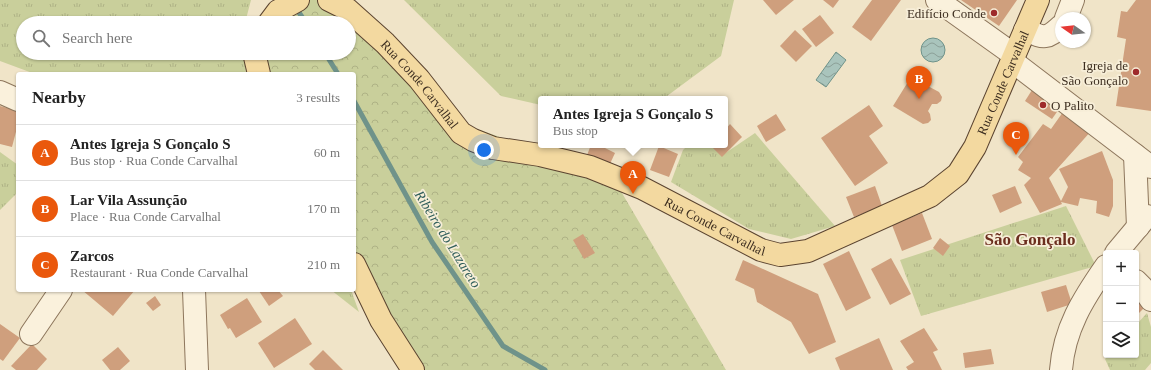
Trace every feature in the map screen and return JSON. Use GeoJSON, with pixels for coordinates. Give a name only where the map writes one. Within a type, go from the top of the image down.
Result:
{"type":"FeatureCollection","features":[{"type":"Feature","properties":{"kind":"main road"},"geometry":{"type":"LineString","coordinates":[[274,16],[278,11],[298,0]]}},
{"type":"Feature","properties":{"kind":"main road","name":"Rua Conde Carvalhal"},"geometry":{"type":"LineString","coordinates":[[329,0],[347,9],[355,16]]}},
{"type":"Feature","properties":{"kind":"main road","name":"Rua Conde Carvalhal"},"geometry":{"type":"LineString","coordinates":[[356,17],[385,43],[419,79],[462,133],[473,140],[493,148],[540,155],[590,167],[642,188],[761,250],[780,255],[808,251],[930,196],[958,174],[975,147],[1038,0]]}},
{"type":"Feature","properties":{"kind":"main road"},"geometry":{"type":"LineString","coordinates":[[256,60],[259,72]]}},
{"type":"Feature","properties":{"kind":"main road"},"geometry":{"type":"LineString","coordinates":[[356,268],[381,320],[413,370]]}},
{"type":"Feature","properties":{"kind":"street"},"geometry":{"type":"LineString","coordinates":[[937,0],[1143,161],[1144,219],[1118,250]]}},
{"type":"Feature","properties":{"kind":"street"},"geometry":{"type":"LineString","coordinates":[[1068,12],[1073,0]]}},
{"type":"Feature","properties":{"kind":"street"},"geometry":{"type":"LineString","coordinates":[[1025,30],[1046,37],[1055,32]]}},
{"type":"Feature","properties":{"kind":"street"},"geometry":{"type":"LineString","coordinates":[[0,92],[16,99]]}},
{"type":"Feature","properties":{"kind":"street"},"geometry":{"type":"LineString","coordinates":[[1061,370],[1070,328],[1085,297],[1103,270]]}},
{"type":"Feature","properties":{"kind":"street"},"geometry":{"type":"LineString","coordinates":[[1139,284],[1151,300]]}},
{"type":"Feature","properties":{"kind":"street"},"geometry":{"type":"LineString","coordinates":[[31,334],[60,292]]}},
{"type":"Feature","properties":{"kind":"street"},"geometry":{"type":"LineString","coordinates":[[194,292],[197,370]]}},
{"type":"Feature","properties":{"kind":"green space"},"geometry":{"type":"Polygon","coordinates":[[[0,0],[251,0],[247,16],[16,16],[16,60],[250,60],[257,72],[30,72],[0,61],[0,0]]]}},
{"type":"Feature","properties":{"kind":"green space"},"geometry":{"type":"Polygon","coordinates":[[[298,0],[329,0],[345,16],[278,16],[298,0]]]}},
{"type":"Feature","properties":{"kind":"green space"},"geometry":{"type":"Polygon","coordinates":[[[404,0],[734,0],[721,56],[667,96],[538,96],[538,104],[501,96],[404,0]]]}},
{"type":"Feature","properties":{"kind":"green space"},"geometry":{"type":"Polygon","coordinates":[[[356,27],[451,120],[612,176],[726,370],[413,370],[356,268],[356,72],[259,72],[258,60],[356,60],[356,27]]]}},
{"type":"Feature","properties":{"kind":"green space"},"geometry":{"type":"Polygon","coordinates":[[[755,133],[835,226],[791,239],[749,229],[671,182],[685,148],[719,148],[724,154],[755,133]]]}},
{"type":"Feature","properties":{"kind":"green space"},"geometry":{"type":"Polygon","coordinates":[[[0,152],[16,164],[16,194],[0,210],[0,152]]]}},
{"type":"Feature","properties":{"kind":"green space"},"geometry":{"type":"Polygon","coordinates":[[[1066,206],[1096,266],[921,316],[900,260],[1066,206]]]}},
{"type":"Feature","properties":{"kind":"green space"},"geometry":{"type":"Polygon","coordinates":[[[334,292],[352,292],[359,312],[334,292]]]}},
{"type":"Feature","properties":{"kind":"green space"},"geometry":{"type":"Polygon","coordinates":[[[1147,313],[1151,327],[1151,363],[1145,370],[1110,370],[1105,359],[1106,358],[1139,358],[1139,322],[1147,313]]]}},
{"type":"Feature","properties":{"kind":"water"},"geometry":{"type":"Polygon","coordinates":[[[933,38],[942,41],[945,50],[942,59],[933,62],[924,59],[921,50],[924,41],[933,38]]]}},
{"type":"Feature","properties":{"kind":"water"},"geometry":{"type":"Polygon","coordinates":[[[836,52],[846,60],[826,87],[816,80],[836,52]]]}},
{"type":"Feature","properties":{"kind":"building"},"geometry":{"type":"Polygon","coordinates":[[[763,0],[794,0],[776,15],[763,0]]]}},
{"type":"Feature","properties":{"kind":"building"},"geometry":{"type":"Polygon","coordinates":[[[823,0],[839,0],[833,8],[823,0]]]}},
{"type":"Feature","properties":{"kind":"building"},"geometry":{"type":"Polygon","coordinates":[[[872,0],[901,0],[871,41],[852,27],[872,0]]]}},
{"type":"Feature","properties":{"kind":"building","name":"Edifício Conde"},"geometry":{"type":"Polygon","coordinates":[[[961,0],[1017,0],[999,26],[961,0]]]}},
{"type":"Feature","properties":{"kind":"building","name":"Igreja de São Gonçalo"},"geometry":{"type":"Polygon","coordinates":[[[1136,0],[1151,0],[1151,111],[1116,106],[1126,39],[1117,37],[1121,11],[1127,12],[1136,0]]]}},
{"type":"Feature","properties":{"kind":"building"},"geometry":{"type":"Polygon","coordinates":[[[820,15],[834,33],[816,47],[802,29],[820,15]]]}},
{"type":"Feature","properties":{"kind":"building"},"geometry":{"type":"Polygon","coordinates":[[[795,30],[812,46],[796,62],[780,46],[795,30]]]}},
{"type":"Feature","properties":{"kind":"building"},"geometry":{"type":"Polygon","coordinates":[[[911,77],[939,92],[942,97],[941,101],[937,104],[932,104],[928,111],[931,120],[928,123],[923,124],[893,106],[911,77]]]}},
{"type":"Feature","properties":{"kind":"building"},"geometry":{"type":"Polygon","coordinates":[[[1032,90],[1059,109],[1052,119],[1025,101],[1032,90]]]}},
{"type":"Feature","properties":{"kind":"building"},"geometry":{"type":"Polygon","coordinates":[[[869,105],[883,126],[869,136],[888,163],[855,186],[821,138],[869,105]]]}},
{"type":"Feature","properties":{"kind":"building"},"geometry":{"type":"Polygon","coordinates":[[[0,106],[16,110],[16,132],[12,147],[0,144],[0,106]]]}},
{"type":"Feature","properties":{"kind":"building"},"geometry":{"type":"Polygon","coordinates":[[[1063,112],[1092,130],[1049,178],[1061,201],[1068,187],[1059,169],[1102,151],[1113,180],[1113,206],[1109,217],[1096,213],[1097,201],[1080,198],[1078,206],[1061,202],[1062,204],[1040,213],[1024,185],[1031,178],[1018,170],[1023,162],[1018,157],[1043,124],[1051,129],[1063,112]]]}},
{"type":"Feature","properties":{"kind":"building"},"geometry":{"type":"Polygon","coordinates":[[[776,114],[786,130],[766,142],[757,126],[776,114]]]}},
{"type":"Feature","properties":{"kind":"building"},"geometry":{"type":"Polygon","coordinates":[[[730,124],[742,137],[722,157],[713,148],[728,148],[728,126],[730,124]]]}},
{"type":"Feature","properties":{"kind":"building"},"geometry":{"type":"Polygon","coordinates":[[[590,148],[605,148],[615,153],[609,166],[587,155],[590,148]]]}},
{"type":"Feature","properties":{"kind":"building"},"geometry":{"type":"Polygon","coordinates":[[[658,148],[664,148],[678,154],[669,177],[650,170],[658,148]]]}},
{"type":"Feature","properties":{"kind":"building"},"geometry":{"type":"Polygon","coordinates":[[[875,186],[882,206],[854,217],[846,197],[875,186]]]}},
{"type":"Feature","properties":{"kind":"building"},"geometry":{"type":"Polygon","coordinates":[[[1015,186],[1022,203],[1000,213],[992,195],[1015,186]]]}},
{"type":"Feature","properties":{"kind":"building"},"geometry":{"type":"Polygon","coordinates":[[[922,213],[932,239],[902,251],[892,225],[922,213]]]}},
{"type":"Feature","properties":{"kind":"building"},"geometry":{"type":"Polygon","coordinates":[[[583,234],[595,253],[584,259],[573,240],[583,234]]]}},
{"type":"Feature","properties":{"kind":"building"},"geometry":{"type":"Polygon","coordinates":[[[940,238],[950,246],[943,256],[933,248],[940,238]]]}},
{"type":"Feature","properties":{"kind":"building"},"geometry":{"type":"Polygon","coordinates":[[[849,251],[871,298],[846,311],[823,264],[849,251]]]}},
{"type":"Feature","properties":{"kind":"building"},"geometry":{"type":"Polygon","coordinates":[[[891,258],[911,294],[890,305],[871,269],[891,258]]]}},
{"type":"Feature","properties":{"kind":"building"},"geometry":{"type":"Polygon","coordinates":[[[743,260],[818,294],[836,342],[809,354],[791,322],[757,302],[754,289],[735,280],[743,260]]]}},
{"type":"Feature","properties":{"kind":"building"},"geometry":{"type":"Polygon","coordinates":[[[1066,285],[1072,304],[1047,312],[1041,292],[1066,285]]]}},
{"type":"Feature","properties":{"kind":"building"},"geometry":{"type":"Polygon","coordinates":[[[84,292],[133,292],[113,316],[84,292]]]}},
{"type":"Feature","properties":{"kind":"building"},"geometry":{"type":"Polygon","coordinates":[[[260,292],[280,292],[283,296],[269,306],[260,292]]]}},
{"type":"Feature","properties":{"kind":"building"},"geometry":{"type":"Polygon","coordinates":[[[155,296],[161,305],[153,311],[146,303],[155,296]]]}},
{"type":"Feature","properties":{"kind":"building"},"geometry":{"type":"Polygon","coordinates":[[[247,298],[262,322],[236,338],[230,328],[228,329],[220,315],[247,298]]]}},
{"type":"Feature","properties":{"kind":"building"},"geometry":{"type":"Polygon","coordinates":[[[1139,299],[1146,306],[1139,313],[1139,299]]]}},
{"type":"Feature","properties":{"kind":"building"},"geometry":{"type":"Polygon","coordinates":[[[295,318],[312,344],[274,368],[258,343],[295,318]]]}},
{"type":"Feature","properties":{"kind":"building"},"geometry":{"type":"Polygon","coordinates":[[[0,324],[20,338],[3,361],[0,359],[0,324]]]}},
{"type":"Feature","properties":{"kind":"building"},"geometry":{"type":"Polygon","coordinates":[[[924,328],[938,350],[933,352],[942,370],[908,370],[906,367],[914,362],[900,341],[924,328]]]}},
{"type":"Feature","properties":{"kind":"building"},"geometry":{"type":"Polygon","coordinates":[[[879,338],[893,370],[840,370],[835,358],[879,338]]]}},
{"type":"Feature","properties":{"kind":"building"},"geometry":{"type":"Polygon","coordinates":[[[32,344],[47,359],[37,370],[16,370],[11,366],[32,344]]]}},
{"type":"Feature","properties":{"kind":"building"},"geometry":{"type":"Polygon","coordinates":[[[118,347],[130,361],[120,370],[110,370],[102,360],[118,347]]]}},
{"type":"Feature","properties":{"kind":"building"},"geometry":{"type":"Polygon","coordinates":[[[991,349],[994,364],[965,368],[963,353],[991,349]]]}},
{"type":"Feature","properties":{"kind":"building"},"geometry":{"type":"Polygon","coordinates":[[[323,350],[343,370],[315,370],[309,364],[323,350]]]}},
{"type":"Feature","properties":{"kind":"waterway","name":"Ribeiro do Lazareto"},"geometry":{"type":"LineString","coordinates":[[296,8],[301,16]]}},
{"type":"Feature","properties":{"kind":"waterway","name":"Ribeiro do Lazareto"},"geometry":{"type":"LineString","coordinates":[[329,60],[337,72]]}},
{"type":"Feature","properties":{"kind":"waterway","name":"Ribeiro do Lazareto"},"geometry":{"type":"LineString","coordinates":[[356,105],[432,242],[503,346],[545,370]]}},
{"type":"Feature","properties":{"kind":"place","name":"Edifício Conde"},"geometry":{"type":"Point","coordinates":[994,13]}},
{"type":"Feature","properties":{"kind":"place","name":"Igreja de São Gonçalo"},"geometry":{"type":"Point","coordinates":[1136,72]}},
{"type":"Feature","properties":{"kind":"place","name":"Lar Vila Assunção"},"geometry":{"type":"Point","coordinates":[919,99]}},
{"type":"Feature","properties":{"kind":"place","name":"O Palito"},"geometry":{"type":"Point","coordinates":[1043,105]}},
{"type":"Feature","properties":{"kind":"place","name":"Zarcos"},"geometry":{"type":"Point","coordinates":[1016,155]}},
{"type":"Feature","properties":{"kind":"place","name":"Antes Igreja S Gonçalo S"},"geometry":{"type":"Point","coordinates":[633,194]}},
{"type":"Feature","properties":{"kind":"district","name":"São Gonçalo"},"geometry":{"type":"Point","coordinates":[1030,239]}}]}
